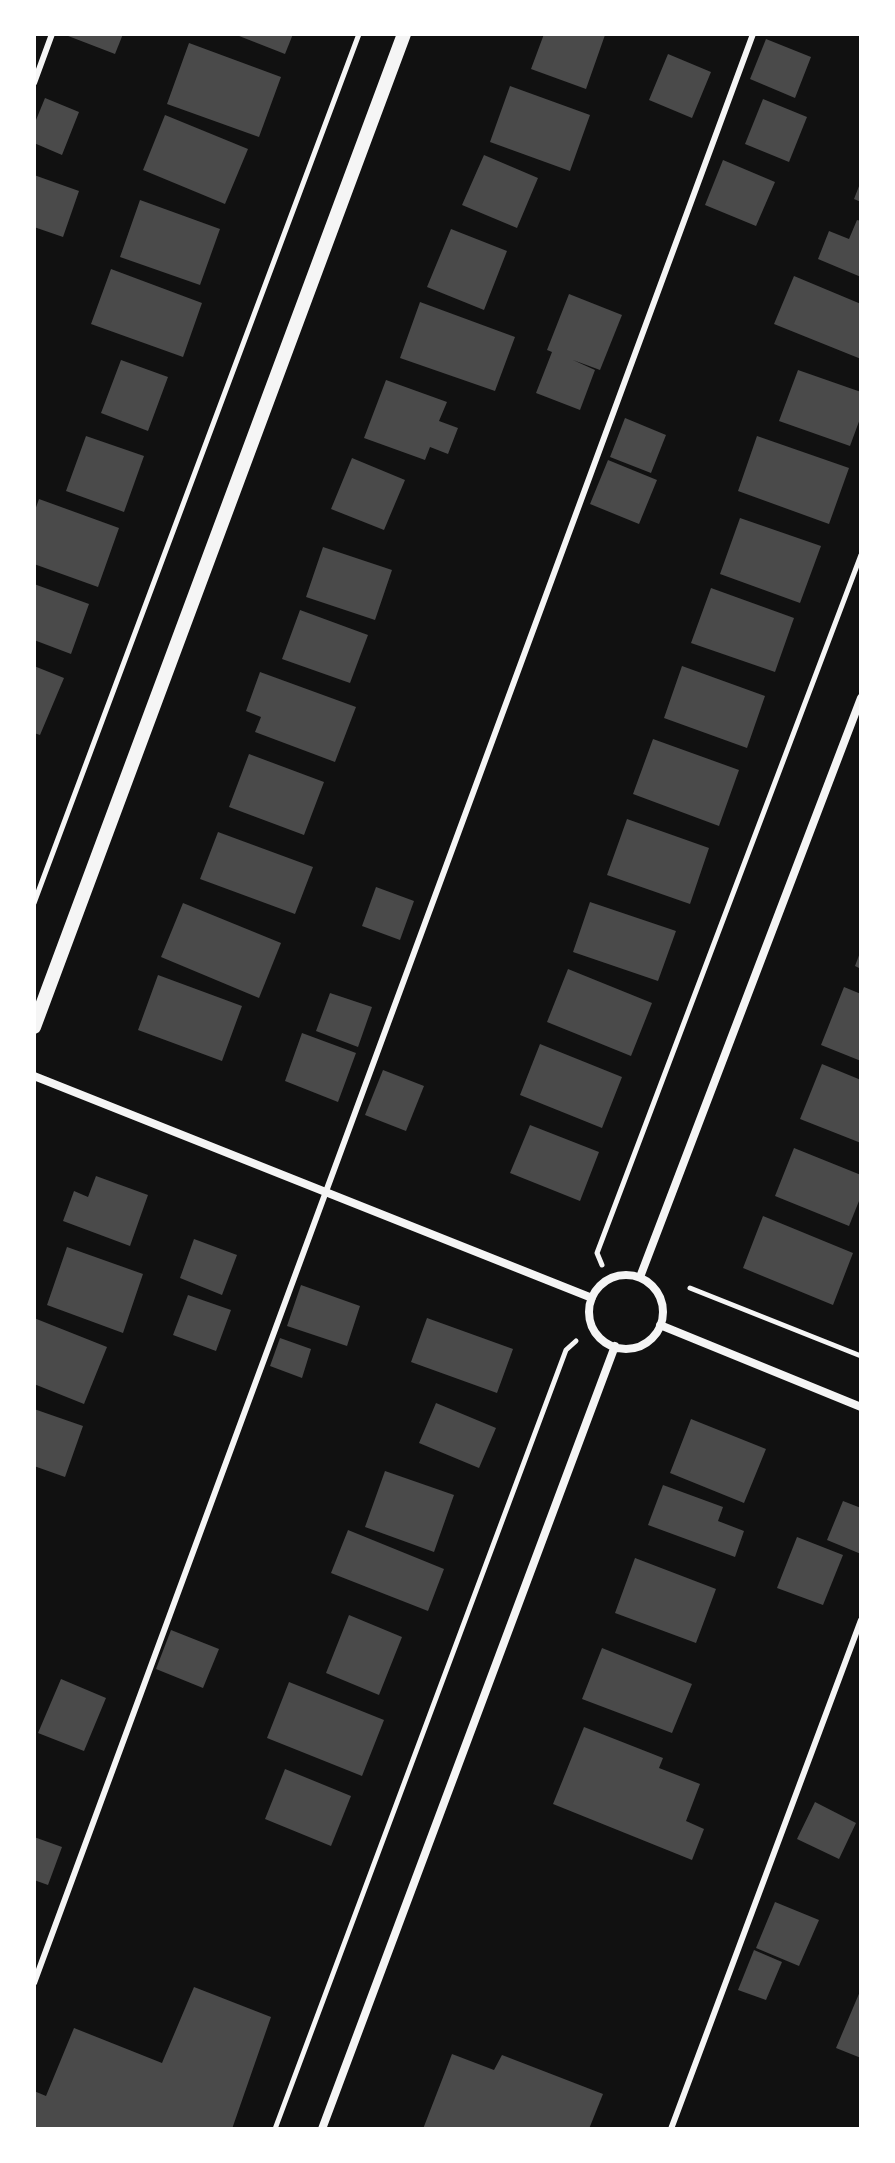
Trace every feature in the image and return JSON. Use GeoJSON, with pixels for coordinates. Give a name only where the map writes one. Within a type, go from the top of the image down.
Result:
{"type":"FeatureCollection","features":[{"type":"Feature","properties":{"kind":"street"},"geometry":{"type":"LineString","coordinates":[[34,1027],[404,34]]}},
{"type":"Feature","properties":{"kind":"street"},"geometry":{"type":"LineString","coordinates":[[640,1277],[861,698]]}},
{"type":"Feature","properties":{"kind":"street"},"geometry":{"type":"LineString","coordinates":[[34,1076],[592,1298]]}},
{"type":"Feature","properties":{"kind":"street"},"geometry":{"type":"LineString","coordinates":[[613,1277],[640,1277],[650,1283],[661,1298],[663,1317],[652,1338],[642,1345],[630,1348],[615,1346],[598,1335],[592,1325],[589,1313],[592,1298],[613,1277]]}},
{"type":"Feature","properties":{"kind":"street"},"geometry":{"type":"LineString","coordinates":[[660,1325],[861,1407]]}},
{"type":"Feature","properties":{"kind":"street"},"geometry":{"type":"LineString","coordinates":[[322,2129],[615,1346]]}},
{"type":"Feature","properties":{"kind":"lane"},"geometry":{"type":"LineString","coordinates":[[34,83],[52,34]]}},
{"type":"Feature","properties":{"kind":"lane"},"geometry":{"type":"LineString","coordinates":[[34,1983],[753,34]]}},
{"type":"Feature","properties":{"kind":"lane"},"geometry":{"type":"LineString","coordinates":[[671,2129],[861,1620]]}},
{"type":"Feature","properties":{"kind":"path"},"geometry":{"type":"LineString","coordinates":[[34,903],[359,34]]}},
{"type":"Feature","properties":{"kind":"path"},"geometry":{"type":"LineString","coordinates":[[602,1265],[598,1250],[861,555]]}},
{"type":"Feature","properties":{"kind":"path"},"geometry":{"type":"LineString","coordinates":[[690,1288],[861,1356]]}},
{"type":"Feature","properties":{"kind":"path"},"geometry":{"type":"LineString","coordinates":[[275,2129],[566,1350],[576,1341]]}},
{"type":"Feature","properties":{"kind":"building"},"geometry":{"type":"Polygon","coordinates":[[[63,34],[123,34],[115,54],[63,34]]]}},
{"type":"Feature","properties":{"kind":"building"},"geometry":{"type":"Polygon","coordinates":[[[234,34],[293,34],[285,54],[234,34]]]}},
{"type":"Feature","properties":{"kind":"building"},"geometry":{"type":"Polygon","coordinates":[[[544,34],[605,35],[586,89],[531,69],[544,34]]]}},
{"type":"Feature","properties":{"kind":"building"},"geometry":{"type":"Polygon","coordinates":[[[766,39],[811,57],[795,98],[750,79],[766,39]]]}},
{"type":"Feature","properties":{"kind":"building"},"geometry":{"type":"Polygon","coordinates":[[[189,43],[281,77],[259,137],[167,104],[189,43]]]}},
{"type":"Feature","properties":{"kind":"building"},"geometry":{"type":"Polygon","coordinates":[[[668,54],[711,72],[692,118],[649,100],[668,54]]]}},
{"type":"Feature","properties":{"kind":"building"},"geometry":{"type":"Polygon","coordinates":[[[510,86],[590,115],[570,171],[490,142],[510,86]]]}},
{"type":"Feature","properties":{"kind":"building"},"geometry":{"type":"Polygon","coordinates":[[[45,98],[79,112],[62,155],[34,143],[34,125],[45,98]]]}},
{"type":"Feature","properties":{"kind":"building"},"geometry":{"type":"Polygon","coordinates":[[[763,99],[807,117],[789,162],[745,144],[763,99]]]}},
{"type":"Feature","properties":{"kind":"building"},"geometry":{"type":"Polygon","coordinates":[[[165,115],[248,149],[225,204],[143,170],[165,115]]]}},
{"type":"Feature","properties":{"kind":"building"},"geometry":{"type":"Polygon","coordinates":[[[484,155],[538,178],[517,228],[462,205],[484,155]]]}},
{"type":"Feature","properties":{"kind":"building"},"geometry":{"type":"Polygon","coordinates":[[[723,160],[775,182],[756,226],[705,205],[723,160]]]}},
{"type":"Feature","properties":{"kind":"building"},"geometry":{"type":"Polygon","coordinates":[[[34,175],[79,191],[63,237],[34,227],[34,175]]]}},
{"type":"Feature","properties":{"kind":"building"},"geometry":{"type":"Polygon","coordinates":[[[861,181],[861,202],[854,199],[861,181]]]}},
{"type":"Feature","properties":{"kind":"building"},"geometry":{"type":"Polygon","coordinates":[[[140,200],[220,229],[200,285],[120,257],[140,200]]]}},
{"type":"Feature","properties":{"kind":"building"},"geometry":{"type":"Polygon","coordinates":[[[857,220],[861,221],[861,277],[818,259],[829,231],[849,239],[857,220]]]}},
{"type":"Feature","properties":{"kind":"building"},"geometry":{"type":"Polygon","coordinates":[[[451,229],[507,251],[484,310],[427,287],[451,229]]]}},
{"type":"Feature","properties":{"kind":"building"},"geometry":{"type":"Polygon","coordinates":[[[111,269],[202,303],[183,357],[91,324],[111,269]]]}},
{"type":"Feature","properties":{"kind":"building"},"geometry":{"type":"Polygon","coordinates":[[[794,276],[861,304],[861,359],[774,324],[794,276]]]}},
{"type":"Feature","properties":{"kind":"building"},"geometry":{"type":"Polygon","coordinates":[[[569,294],[622,315],[600,370],[573,360],[595,370],[580,410],[536,393],[552,352],[547,350],[569,294]]]}},
{"type":"Feature","properties":{"kind":"building"},"geometry":{"type":"Polygon","coordinates":[[[420,302],[515,337],[495,391],[400,358],[420,302]]]}},
{"type":"Feature","properties":{"kind":"building"},"geometry":{"type":"Polygon","coordinates":[[[121,360],[168,377],[148,431],[101,413],[121,360]]]}},
{"type":"Feature","properties":{"kind":"building"},"geometry":{"type":"Polygon","coordinates":[[[798,370],[861,392],[861,416],[850,446],[779,421],[798,370]]]}},
{"type":"Feature","properties":{"kind":"building"},"geometry":{"type":"Polygon","coordinates":[[[386,380],[447,402],[439,421],[458,428],[448,454],[430,447],[425,460],[364,438],[386,380]]]}},
{"type":"Feature","properties":{"kind":"building"},"geometry":{"type":"Polygon","coordinates":[[[625,418],[666,435],[651,473],[610,457],[625,418]]]}},
{"type":"Feature","properties":{"kind":"building"},"geometry":{"type":"Polygon","coordinates":[[[86,436],[144,456],[124,512],[66,491],[86,436]]]}},
{"type":"Feature","properties":{"kind":"building"},"geometry":{"type":"Polygon","coordinates":[[[757,436],[849,468],[829,524],[738,491],[757,436]]]}},
{"type":"Feature","properties":{"kind":"building"},"geometry":{"type":"Polygon","coordinates":[[[352,458],[405,480],[384,530],[331,509],[352,458]]]}},
{"type":"Feature","properties":{"kind":"building"},"geometry":{"type":"Polygon","coordinates":[[[608,460],[657,480],[639,524],[590,504],[608,460]]]}},
{"type":"Feature","properties":{"kind":"building"},"geometry":{"type":"Polygon","coordinates":[[[39,499],[119,528],[98,587],[34,564],[34,513],[39,499]]]}},
{"type":"Feature","properties":{"kind":"building"},"geometry":{"type":"Polygon","coordinates":[[[740,518],[821,546],[800,603],[720,574],[740,518]]]}},
{"type":"Feature","properties":{"kind":"building"},"geometry":{"type":"Polygon","coordinates":[[[323,547],[392,570],[375,620],[306,597],[323,547]]]}},
{"type":"Feature","properties":{"kind":"building"},"geometry":{"type":"Polygon","coordinates":[[[34,584],[89,604],[71,654],[34,640],[34,584]]]}},
{"type":"Feature","properties":{"kind":"building"},"geometry":{"type":"Polygon","coordinates":[[[711,588],[794,618],[775,672],[691,643],[711,588]]]}},
{"type":"Feature","properties":{"kind":"building"},"geometry":{"type":"Polygon","coordinates":[[[300,610],[368,635],[350,683],[282,659],[300,610]]]}},
{"type":"Feature","properties":{"kind":"building"},"geometry":{"type":"Polygon","coordinates":[[[34,666],[64,678],[40,735],[34,733],[34,666]]]}},
{"type":"Feature","properties":{"kind":"building"},"geometry":{"type":"Polygon","coordinates":[[[682,666],[765,696],[747,748],[664,718],[682,666]]]}},
{"type":"Feature","properties":{"kind":"building"},"geometry":{"type":"Polygon","coordinates":[[[260,672],[356,707],[335,762],[255,732],[261,717],[246,711],[260,672]]]}},
{"type":"Feature","properties":{"kind":"building"},"geometry":{"type":"Polygon","coordinates":[[[653,739],[739,770],[719,826],[633,794],[653,739]]]}},
{"type":"Feature","properties":{"kind":"building"},"geometry":{"type":"Polygon","coordinates":[[[249,754],[324,782],[304,835],[229,807],[249,754]]]}},
{"type":"Feature","properties":{"kind":"building"},"geometry":{"type":"Polygon","coordinates":[[[627,819],[709,848],[690,904],[607,875],[627,819]]]}},
{"type":"Feature","properties":{"kind":"building"},"geometry":{"type":"Polygon","coordinates":[[[218,832],[313,867],[295,914],[200,879],[218,832]]]}},
{"type":"Feature","properties":{"kind":"building"},"geometry":{"type":"Polygon","coordinates":[[[376,887],[414,901],[400,940],[362,926],[376,887]]]}},
{"type":"Feature","properties":{"kind":"building"},"geometry":{"type":"Polygon","coordinates":[[[590,902],[676,931],[658,981],[573,952],[590,902]]]}},
{"type":"Feature","properties":{"kind":"building"},"geometry":{"type":"Polygon","coordinates":[[[183,903],[281,943],[259,998],[161,957],[183,903]]]}},
{"type":"Feature","properties":{"kind":"building"},"geometry":{"type":"Polygon","coordinates":[[[861,950],[861,969],[855,966],[861,950]]]}},
{"type":"Feature","properties":{"kind":"building"},"geometry":{"type":"Polygon","coordinates":[[[568,969],[652,1003],[631,1056],[547,1022],[568,969]]]}},
{"type":"Feature","properties":{"kind":"building"},"geometry":{"type":"Polygon","coordinates":[[[158,975],[242,1006],[222,1061],[138,1030],[158,975]]]}},
{"type":"Feature","properties":{"kind":"building"},"geometry":{"type":"Polygon","coordinates":[[[844,987],[861,994],[861,1061],[821,1045],[844,987]]]}},
{"type":"Feature","properties":{"kind":"building"},"geometry":{"type":"Polygon","coordinates":[[[330,993],[372,1007],[358,1047],[316,1031],[330,993]]]}},
{"type":"Feature","properties":{"kind":"building"},"geometry":{"type":"Polygon","coordinates":[[[302,1033],[356,1053],[338,1102],[285,1081],[302,1033]]]}},
{"type":"Feature","properties":{"kind":"building"},"geometry":{"type":"Polygon","coordinates":[[[540,1044],[622,1077],[602,1128],[520,1095],[540,1044]]]}},
{"type":"Feature","properties":{"kind":"building"},"geometry":{"type":"Polygon","coordinates":[[[822,1064],[861,1080],[861,1143],[800,1119],[822,1064]]]}},
{"type":"Feature","properties":{"kind":"building"},"geometry":{"type":"Polygon","coordinates":[[[383,1070],[424,1086],[406,1131],[365,1115],[383,1070]]]}},
{"type":"Feature","properties":{"kind":"building"},"geometry":{"type":"Polygon","coordinates":[[[530,1125],[599,1152],[580,1201],[510,1173],[530,1125]]]}},
{"type":"Feature","properties":{"kind":"building"},"geometry":{"type":"Polygon","coordinates":[[[794,1148],[861,1175],[861,1196],[849,1226],[775,1196],[794,1148]]]}},
{"type":"Feature","properties":{"kind":"building"},"geometry":{"type":"Polygon","coordinates":[[[96,1176],[148,1195],[130,1246],[63,1221],[74,1191],[88,1197],[96,1176]]]}},
{"type":"Feature","properties":{"kind":"building"},"geometry":{"type":"Polygon","coordinates":[[[763,1216],[853,1253],[833,1305],[743,1268],[763,1216]]]}},
{"type":"Feature","properties":{"kind":"building"},"geometry":{"type":"Polygon","coordinates":[[[194,1239],[237,1255],[222,1295],[180,1278],[194,1239]]]}},
{"type":"Feature","properties":{"kind":"building"},"geometry":{"type":"Polygon","coordinates":[[[67,1247],[143,1274],[123,1333],[47,1305],[67,1247]]]}},
{"type":"Feature","properties":{"kind":"building"},"geometry":{"type":"Polygon","coordinates":[[[301,1285],[360,1306],[347,1346],[287,1326],[301,1285]]]}},
{"type":"Feature","properties":{"kind":"building"},"geometry":{"type":"Polygon","coordinates":[[[188,1295],[231,1310],[216,1351],[173,1335],[188,1295]]]}},
{"type":"Feature","properties":{"kind":"building"},"geometry":{"type":"Polygon","coordinates":[[[34,1318],[107,1347],[84,1404],[34,1384],[34,1318]]]}},
{"type":"Feature","properties":{"kind":"building"},"geometry":{"type":"Polygon","coordinates":[[[427,1318],[513,1349],[497,1393],[411,1362],[427,1318]]]}},
{"type":"Feature","properties":{"kind":"building"},"geometry":{"type":"Polygon","coordinates":[[[280,1338],[311,1349],[302,1378],[270,1366],[280,1338]]]}},
{"type":"Feature","properties":{"kind":"building"},"geometry":{"type":"Polygon","coordinates":[[[436,1403],[496,1428],[479,1468],[419,1443],[436,1403]]]}},
{"type":"Feature","properties":{"kind":"building"},"geometry":{"type":"Polygon","coordinates":[[[34,1409],[83,1426],[65,1477],[34,1466],[34,1409]]]}},
{"type":"Feature","properties":{"kind":"building"},"geometry":{"type":"Polygon","coordinates":[[[691,1419],[766,1449],[744,1503],[670,1473],[691,1419]]]}},
{"type":"Feature","properties":{"kind":"building"},"geometry":{"type":"Polygon","coordinates":[[[385,1471],[454,1495],[434,1552],[365,1527],[385,1471]]]}},
{"type":"Feature","properties":{"kind":"building"},"geometry":{"type":"Polygon","coordinates":[[[663,1485],[723,1507],[718,1521],[744,1531],[735,1557],[648,1525],[663,1485]]]}},
{"type":"Feature","properties":{"kind":"building"},"geometry":{"type":"Polygon","coordinates":[[[843,1501],[861,1508],[861,1554],[827,1540],[843,1501]]]}},
{"type":"Feature","properties":{"kind":"building"},"geometry":{"type":"Polygon","coordinates":[[[348,1530],[444,1569],[428,1611],[331,1573],[348,1530]]]}},
{"type":"Feature","properties":{"kind":"building"},"geometry":{"type":"Polygon","coordinates":[[[797,1537],[843,1555],[823,1605],[777,1588],[797,1537]]]}},
{"type":"Feature","properties":{"kind":"building"},"geometry":{"type":"Polygon","coordinates":[[[635,1558],[716,1589],[696,1643],[615,1613],[635,1558]]]}},
{"type":"Feature","properties":{"kind":"building"},"geometry":{"type":"Polygon","coordinates":[[[349,1615],[402,1637],[379,1695],[326,1673],[349,1615]]]}},
{"type":"Feature","properties":{"kind":"building"},"geometry":{"type":"Polygon","coordinates":[[[171,1630],[219,1649],[203,1688],[156,1669],[171,1630]]]}},
{"type":"Feature","properties":{"kind":"building"},"geometry":{"type":"Polygon","coordinates":[[[602,1648],[692,1684],[672,1733],[582,1699],[602,1648]]]}},
{"type":"Feature","properties":{"kind":"building"},"geometry":{"type":"Polygon","coordinates":[[[61,1679],[106,1698],[84,1751],[38,1733],[61,1679]]]}},
{"type":"Feature","properties":{"kind":"building"},"geometry":{"type":"Polygon","coordinates":[[[289,1682],[384,1720],[362,1776],[267,1738],[289,1682]]]}},
{"type":"Feature","properties":{"kind":"building"},"geometry":{"type":"Polygon","coordinates":[[[584,1727],[663,1758],[659,1768],[700,1784],[686,1821],[704,1829],[692,1860],[553,1804],[584,1727]]]}},
{"type":"Feature","properties":{"kind":"building"},"geometry":{"type":"Polygon","coordinates":[[[285,1769],[351,1796],[331,1846],[265,1819],[285,1769]]]}},
{"type":"Feature","properties":{"kind":"building"},"geometry":{"type":"Polygon","coordinates":[[[815,1802],[856,1823],[839,1859],[797,1839],[815,1802]]]}},
{"type":"Feature","properties":{"kind":"building"},"geometry":{"type":"Polygon","coordinates":[[[34,1837],[62,1847],[48,1885],[34,1880],[34,1837]]]}},
{"type":"Feature","properties":{"kind":"building"},"geometry":{"type":"Polygon","coordinates":[[[775,1902],[819,1920],[799,1966],[756,1948],[775,1902]]]}},
{"type":"Feature","properties":{"kind":"building"},"geometry":{"type":"Polygon","coordinates":[[[754,1950],[782,1962],[766,2000],[738,1990],[754,1950]]]}},
{"type":"Feature","properties":{"kind":"building"},"geometry":{"type":"Polygon","coordinates":[[[194,1987],[271,2017],[232,2129],[34,2129],[34,2091],[46,2096],[74,2028],[162,2063],[194,1987]]]}},
{"type":"Feature","properties":{"kind":"building"},"geometry":{"type":"Polygon","coordinates":[[[861,1989],[861,2058],[836,2048],[861,1989]]]}},
{"type":"Feature","properties":{"kind":"building"},"geometry":{"type":"Polygon","coordinates":[[[452,2054],[494,2070],[502,2055],[603,2094],[589,2129],[423,2129],[452,2054]]]}}]}
